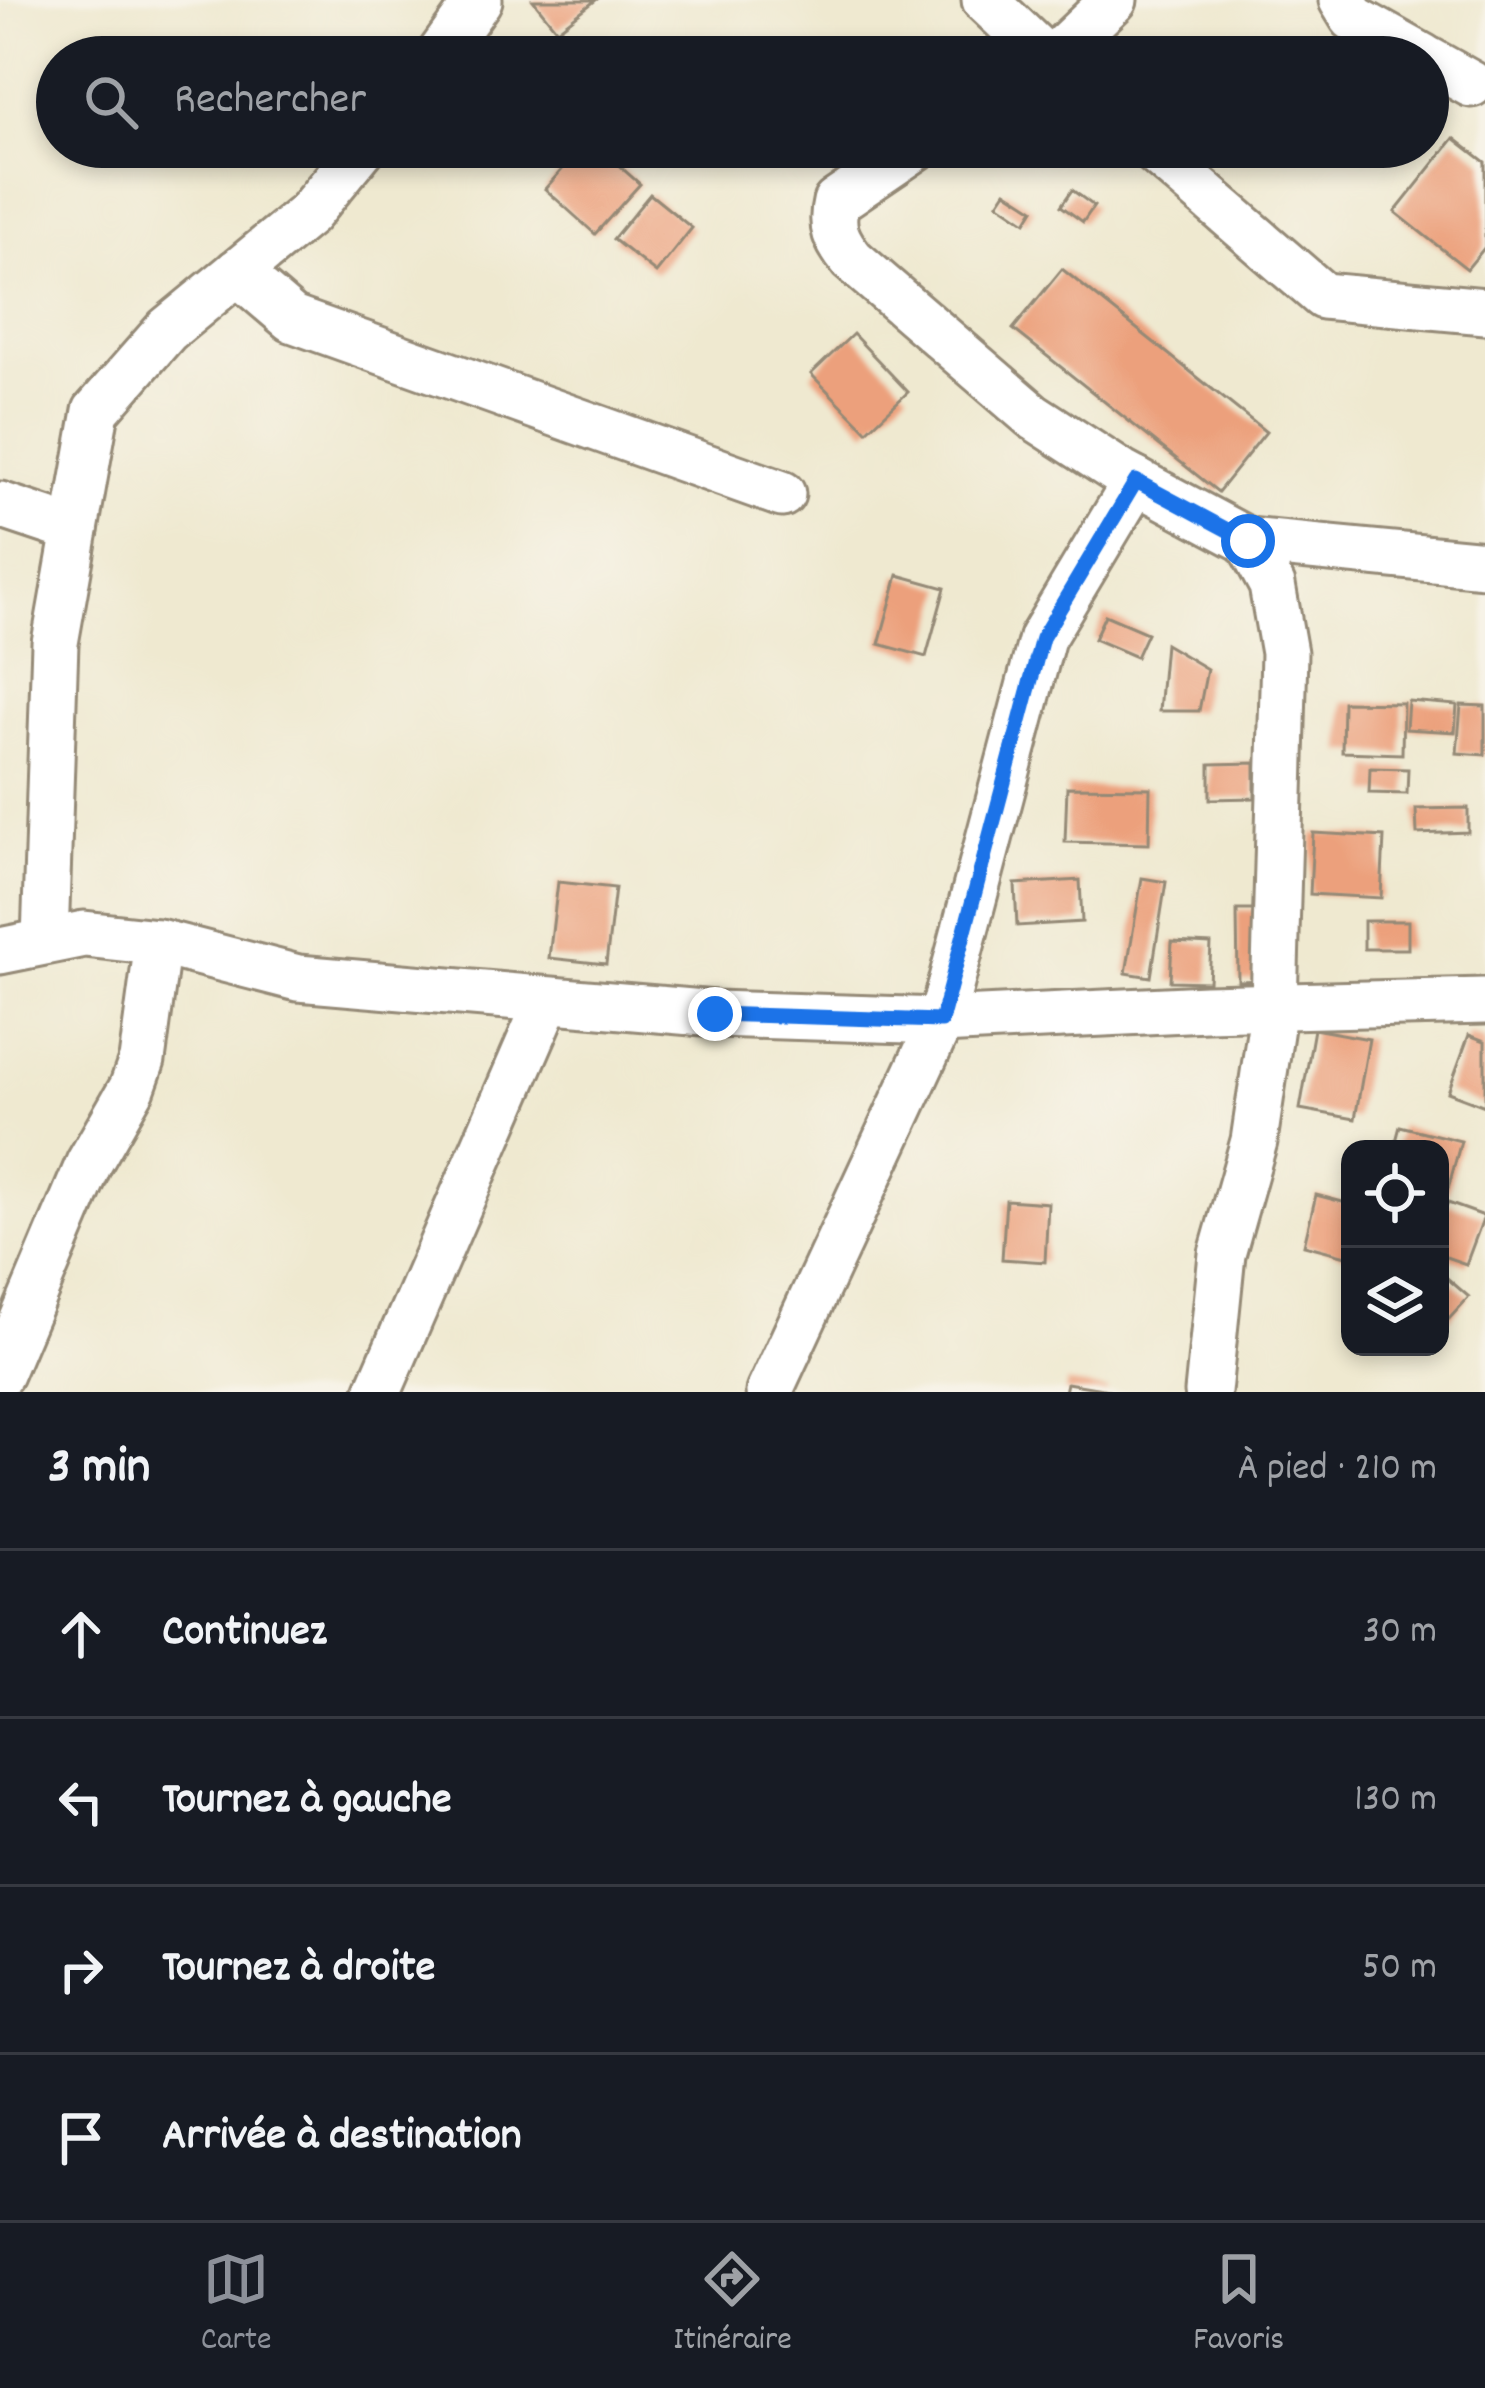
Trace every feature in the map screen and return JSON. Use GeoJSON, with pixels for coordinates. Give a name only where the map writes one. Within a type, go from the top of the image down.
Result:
{"type":"FeatureCollection","features":[{"type":"Feature","properties":{"kind":"street"},"geometry":{"type":"LineString","coordinates":[[453,36],[479,0]]}},
{"type":"Feature","properties":{"kind":"street"},"geometry":{"type":"LineString","coordinates":[[986,0],[1026,36]]}},
{"type":"Feature","properties":{"kind":"street"},"geometry":{"type":"LineString","coordinates":[[1074,36],[1114,0]]}},
{"type":"Feature","properties":{"kind":"street"},"geometry":{"type":"LineString","coordinates":[[1342,0],[1353,18],[1385,36]]}},
{"type":"Feature","properties":{"kind":"street"},"geometry":{"type":"LineString","coordinates":[[1449,72],[1471,84]]}},
{"type":"Feature","properties":{"kind":"street"},"geometry":{"type":"LineString","coordinates":[[45,940],[56,643],[96,411],[167,330],[308,214],[346,168]]}},
{"type":"Feature","properties":{"kind":"street"},"geometry":{"type":"LineString","coordinates":[[886,168],[836,202],[831,222],[838,242],[852,260],[1033,416],[1136,481],[1248,541],[1485,564]]}},
{"type":"Feature","properties":{"kind":"street"},"geometry":{"type":"LineString","coordinates":[[1174,168],[1323,296],[1485,310]]}},
{"type":"Feature","properties":{"kind":"street"},"geometry":{"type":"LineString","coordinates":[[237,272],[292,319],[782,494]]}},
{"type":"Feature","properties":{"kind":"street"},"geometry":{"type":"LineString","coordinates":[[769,1392],[941,1021],[1042,638],[1136,481]]}},
{"type":"Feature","properties":{"kind":"street"},"geometry":{"type":"LineString","coordinates":[[0,505],[75,530]]}},
{"type":"Feature","properties":{"kind":"street"},"geometry":{"type":"LineString","coordinates":[[1208,1392],[1222,1255],[1254,1141],[1274,1006],[1283,653],[1272,585],[1248,541]]}},
{"type":"Feature","properties":{"kind":"street"},"geometry":{"type":"LineString","coordinates":[[0,951],[84,934],[158,943],[298,978],[715,1014],[941,1021],[1485,1000]]}},
{"type":"Feature","properties":{"kind":"street"},"geometry":{"type":"LineString","coordinates":[[0,1374],[89,1163],[132,1088],[142,1060],[158,943]]}},
{"type":"Feature","properties":{"kind":"street"},"geometry":{"type":"LineString","coordinates":[[378,1392],[547,1002]]}},
{"type":"Feature","properties":{"kind":"building"},"geometry":{"type":"Polygon","coordinates":[[[533,0],[596,0],[557,30],[533,0]]]}},
{"type":"Feature","properties":{"kind":"building"},"geometry":{"type":"Polygon","coordinates":[[[1454,138],[1485,162],[1485,247],[1467,269],[1395,212],[1430,168],[1449,168],[1449,144],[1454,138]]]}},
{"type":"Feature","properties":{"kind":"building"},"geometry":{"type":"Polygon","coordinates":[[[564,168],[622,168],[640,184],[595,234],[545,189],[564,168]]]}},
{"type":"Feature","properties":{"kind":"building"},"geometry":{"type":"Polygon","coordinates":[[[1072,190],[1094,206],[1083,222],[1061,206],[1072,190]]]}},
{"type":"Feature","properties":{"kind":"building"},"geometry":{"type":"Polygon","coordinates":[[[1006,191],[1034,209],[1026,222],[998,203],[1006,191]]]}},
{"type":"Feature","properties":{"kind":"building"},"geometry":{"type":"Polygon","coordinates":[[[650,194],[692,228],[656,273],[613,239],[650,194]]]}},
{"type":"Feature","properties":{"kind":"building"},"geometry":{"type":"Polygon","coordinates":[[[1062,269],[1266,432],[1218,492],[1013,329],[1062,269]]]}},
{"type":"Feature","properties":{"kind":"building"},"geometry":{"type":"Polygon","coordinates":[[[853,334],[908,392],[867,431],[811,374],[853,334]]]}},
{"type":"Feature","properties":{"kind":"building"},"geometry":{"type":"Polygon","coordinates":[[[898,575],[945,588],[926,657],[879,644],[898,575]]]}},
{"type":"Feature","properties":{"kind":"building"},"geometry":{"type":"Polygon","coordinates":[[[1105,615],[1147,633],[1136,657],[1094,639],[1105,615]]]}},
{"type":"Feature","properties":{"kind":"building"},"geometry":{"type":"Polygon","coordinates":[[[1165,644],[1207,669],[1199,711],[1159,711],[1165,644]]]}},
{"type":"Feature","properties":{"kind":"building"},"geometry":{"type":"Polygon","coordinates":[[[1408,701],[1457,705],[1455,732],[1406,729],[1408,701]]]}},
{"type":"Feature","properties":{"kind":"building"},"geometry":{"type":"Polygon","coordinates":[[[1343,702],[1403,703],[1402,754],[1342,752],[1343,702]]]}},
{"type":"Feature","properties":{"kind":"building"},"geometry":{"type":"Polygon","coordinates":[[[1461,705],[1485,706],[1485,755],[1457,753],[1461,705]]]}},
{"type":"Feature","properties":{"kind":"building"},"geometry":{"type":"Polygon","coordinates":[[[1255,763],[1255,798],[1210,799],[1210,764],[1255,763]]]}},
{"type":"Feature","properties":{"kind":"building"},"geometry":{"type":"Polygon","coordinates":[[[1370,768],[1408,769],[1407,794],[1369,793],[1370,768]]]}},
{"type":"Feature","properties":{"kind":"building"},"geometry":{"type":"Polygon","coordinates":[[[1067,787],[1150,788],[1149,844],[1065,842],[1067,787]]]}},
{"type":"Feature","properties":{"kind":"building"},"geometry":{"type":"Polygon","coordinates":[[[1468,808],[1468,832],[1417,834],[1416,809],[1468,808]]]}},
{"type":"Feature","properties":{"kind":"building"},"geometry":{"type":"Polygon","coordinates":[[[1313,833],[1384,837],[1381,898],[1310,894],[1313,833]]]}},
{"type":"Feature","properties":{"kind":"building"},"geometry":{"type":"Polygon","coordinates":[[[1142,878],[1166,882],[1151,977],[1126,973],[1142,878]]]}},
{"type":"Feature","properties":{"kind":"building"},"geometry":{"type":"Polygon","coordinates":[[[1080,880],[1082,922],[1017,926],[1015,884],[1080,880]]]}},
{"type":"Feature","properties":{"kind":"building"},"geometry":{"type":"Polygon","coordinates":[[[558,882],[615,888],[606,964],[549,958],[558,882]]]}},
{"type":"Feature","properties":{"kind":"building"},"geometry":{"type":"Polygon","coordinates":[[[1237,910],[1264,910],[1266,980],[1238,981],[1237,910]]]}},
{"type":"Feature","properties":{"kind":"building"},"geometry":{"type":"Polygon","coordinates":[[[1364,921],[1408,921],[1408,949],[1364,949],[1364,921]]]}},
{"type":"Feature","properties":{"kind":"building"},"geometry":{"type":"Polygon","coordinates":[[[1172,942],[1211,944],[1209,982],[1170,981],[1172,942]]]}},
{"type":"Feature","properties":{"kind":"building"},"geometry":{"type":"Polygon","coordinates":[[[1314,1029],[1369,1039],[1355,1119],[1300,1109],[1314,1029]]]}},
{"type":"Feature","properties":{"kind":"building"},"geometry":{"type":"Polygon","coordinates":[[[1469,1035],[1485,1041],[1485,1106],[1448,1092],[1469,1035]]]}},
{"type":"Feature","properties":{"kind":"building"},"geometry":{"type":"Polygon","coordinates":[[[1400,1126],[1461,1141],[1449,1186],[1449,1140],[1396,1140],[1400,1126]]]}},
{"type":"Feature","properties":{"kind":"building"},"geometry":{"type":"Polygon","coordinates":[[[1316,1195],[1341,1202],[1341,1255],[1304,1245],[1316,1195]]]}},
{"type":"Feature","properties":{"kind":"building"},"geometry":{"type":"Polygon","coordinates":[[[1006,1200],[1048,1203],[1045,1262],[1002,1259],[1006,1200]]]}},
{"type":"Feature","properties":{"kind":"building"},"geometry":{"type":"Polygon","coordinates":[[[1449,1203],[1484,1216],[1466,1264],[1449,1258],[1449,1203]]]}},
{"type":"Feature","properties":{"kind":"building"},"geometry":{"type":"Polygon","coordinates":[[[1449,1280],[1469,1297],[1449,1319],[1449,1280]]]}},
{"type":"Feature","properties":{"kind":"building"},"geometry":{"type":"Polygon","coordinates":[[[1067,1383],[1108,1390],[1065,1392],[1067,1383]]]}},
{"type":"Feature","properties":{"kind":"route"},"geometry":{"type":"LineString","coordinates":[[715,1014],[941,1021],[1042,638],[1136,481],[1248,541]]}}]}
